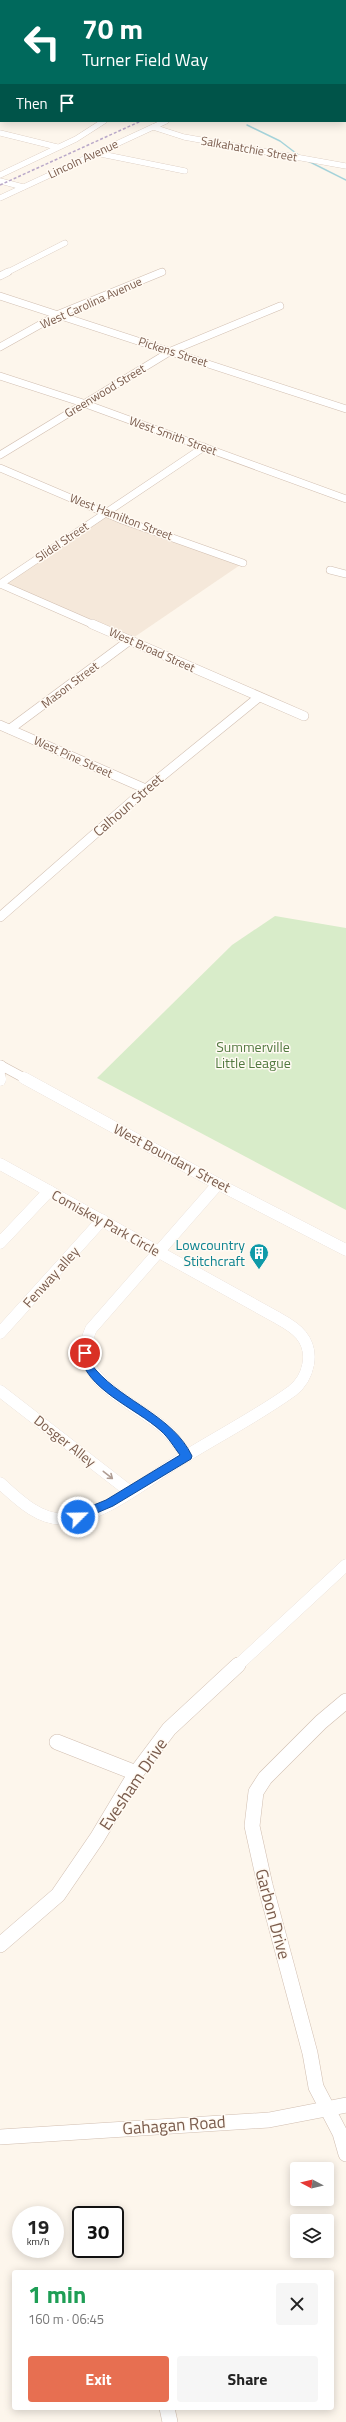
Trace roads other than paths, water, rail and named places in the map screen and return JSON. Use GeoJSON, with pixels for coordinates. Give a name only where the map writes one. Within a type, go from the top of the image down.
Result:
{"type":"FeatureCollection","features":[{"type":"Feature","properties":{"kind":"street"},"geometry":{"type":"LineString","coordinates":[[0,175],[57,147],[102,122]]}},
{"type":"Feature","properties":{"kind":"street","name":"Lincoln Avenue"},"geometry":{"type":"LineString","coordinates":[[0,198],[164,122]]}},
{"type":"Feature","properties":{"kind":"street","name":"Salkahatchie Street"},"geometry":{"type":"LineString","coordinates":[[153,127],[184,138],[346,166]]}},
{"type":"Feature","properties":{"kind":"street"},"geometry":{"type":"LineString","coordinates":[[0,133],[57,147]]}},
{"type":"Feature","properties":{"kind":"street"},"geometry":{"type":"LineString","coordinates":[[96,153],[185,171]]}},
{"type":"Feature","properties":{"kind":"street"},"geometry":{"type":"LineString","coordinates":[[0,181],[23,187]]}},
{"type":"Feature","properties":{"kind":"street"},"geometry":{"type":"LineString","coordinates":[[0,276],[65,243]]}},
{"type":"Feature","properties":{"kind":"street","name":"West Carolina Avenue"},"geometry":{"type":"LineString","coordinates":[[0,347],[59,314],[162,272]]}},
{"type":"Feature","properties":{"kind":"street","name":"Pickens Street"},"geometry":{"type":"LineString","coordinates":[[0,296],[59,314],[346,409]]}},
{"type":"Feature","properties":{"kind":"street","name":"Greenwood Street"},"geometry":{"type":"LineString","coordinates":[[0,455],[83,403],[172,351],[280,306]]}},
{"type":"Feature","properties":{"kind":"street","name":"West Smith Street"},"geometry":{"type":"LineString","coordinates":[[0,376],[83,403],[343,498]]}},
{"type":"Feature","properties":{"kind":"street","name":"Slidel Street"},"geometry":{"type":"LineString","coordinates":[[0,584],[204,447]]}},
{"type":"Feature","properties":{"kind":"street","name":"West Hamilton Street"},"geometry":{"type":"LineString","coordinates":[[0,468],[106,513],[243,563]]}},
{"type":"Feature","properties":{"kind":"street"},"geometry":{"type":"LineString","coordinates":[[343,498],[346,491]]}},
{"type":"Feature","properties":{"kind":"street"},"geometry":{"type":"LineString","coordinates":[[330,570],[346,574]]}},
{"type":"Feature","properties":{"kind":"street","name":"West Broad Street"},"geometry":{"type":"LineString","coordinates":[[0,584],[304,716]]}},
{"type":"Feature","properties":{"kind":"street","name":"Mason Street"},"geometry":{"type":"LineString","coordinates":[[10,729],[130,640]]}},
{"type":"Feature","properties":{"kind":"street","name":"Calhoun Street"},"geometry":{"type":"LineString","coordinates":[[0,917],[146,789],[259,697]]}},
{"type":"Feature","properties":{"kind":"street","name":"West Pine Street"},"geometry":{"type":"LineString","coordinates":[[0,725],[146,789]]}},
{"type":"Feature","properties":{"kind":"street"},"geometry":{"type":"LineString","coordinates":[[0,1065],[0,1080]]}},
{"type":"Feature","properties":{"kind":"street","name":"West Boundary Street"},"geometry":{"type":"LineString","coordinates":[[0,1065],[218,1184],[346,1250]]}},
{"type":"Feature","properties":{"kind":"street","name":"Comiskey Park Circle"},"geometry":{"type":"LineString","coordinates":[[0,1164],[273,1315],[298,1332],[308,1352],[309,1368],[298,1386],[109,1503],[78,1517],[61,1519],[45,1514],[27,1506],[0,1483]]}},
{"type":"Feature","properties":{"kind":"street"},"geometry":{"type":"LineString","coordinates":[[187,1456],[164,1428],[112,1390],[92,1373],[86,1363],[84,1345],[91,1329],[160,1253],[218,1184]]}},
{"type":"Feature","properties":{"kind":"street"},"geometry":{"type":"LineString","coordinates":[[0,1242],[49,1191]]}},
{"type":"Feature","properties":{"kind":"street","name":"Fenway alley"},"geometry":{"type":"LineString","coordinates":[[0,1333],[102,1220]]}},
{"type":"Feature","properties":{"kind":"street","name":"Dosger Alley"},"geometry":{"type":"LineString","coordinates":[[0,1391],[129,1491]]}},
{"type":"Feature","properties":{"kind":"street","name":"Evesham Drive"},"geometry":{"type":"LineString","coordinates":[[0,1945],[58,1895],[97,1838],[136,1772],[169,1729],[346,1566]]}},
{"type":"Feature","properties":{"kind":"street","name":"Garbon Drive"},"geometry":{"type":"LineString","coordinates":[[346,1701],[321,1722],[265,1778],[256,1792],[252,1826],[310,2053],[316,2087],[340,2133],[346,2154]]}},
{"type":"Feature","properties":{"kind":"street"},"geometry":{"type":"LineString","coordinates":[[56,1742],[136,1772]]}},
{"type":"Feature","properties":{"kind":"street","name":"Gahagan Road"},"geometry":{"type":"LineString","coordinates":[[0,2137],[270,2120],[346,2105]]}},
{"type":"Feature","properties":{"kind":"street"},"geometry":{"type":"LineString","coordinates":[[168,2410],[170,2422]]}},
{"type":"Feature","properties":{"kind":"waterway"},"geometry":{"type":"LineString","coordinates":[[247,125],[280,141],[301,157]]}},
{"type":"Feature","properties":{"kind":"waterway"},"geometry":{"type":"LineString","coordinates":[[308,161],[346,180]]}},
{"type":"Feature","properties":{"kind":"railway"},"geometry":{"type":"LineString","coordinates":[[0,185],[139,122]]}},
{"type":"Feature","properties":{"kind":"place","name":"Lowcountry Stitchcraft"},"geometry":{"type":"Point","coordinates":[259,1270]}},
{"type":"Feature","properties":{"kind":"park label","name":"Summerville Little League"},"geometry":{"type":"Point","coordinates":[253,1056]}}]}
